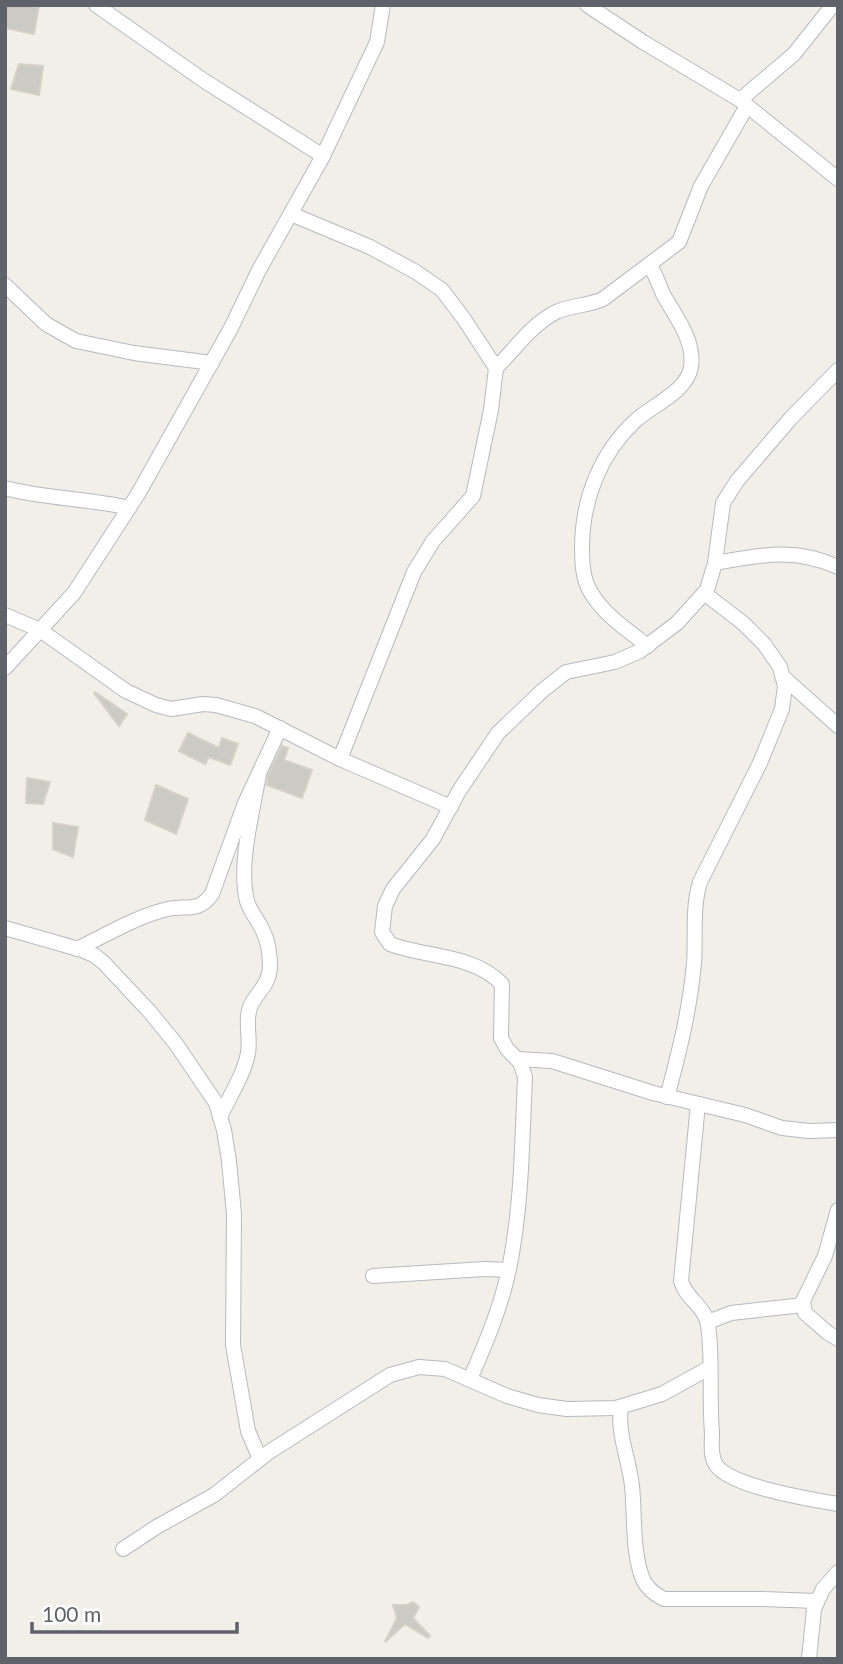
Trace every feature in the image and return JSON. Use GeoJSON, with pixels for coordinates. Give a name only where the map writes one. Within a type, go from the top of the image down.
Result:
{"type":"FeatureCollection","features":[{"type":"Feature","properties":{"kind":"street"},"geometry":{"type":"LineString","coordinates":[[96,5],[203,80],[323,156]]}},
{"type":"Feature","properties":{"kind":"street"},"geometry":{"type":"LineString","coordinates":[[5,668],[74,593],[129,508],[232,328],[259,270],[323,156],[377,42],[383,5]]}},
{"type":"Feature","properties":{"kind":"street"},"geometry":{"type":"LineString","coordinates":[[587,5],[744,103],[838,179]]}},
{"type":"Feature","properties":{"kind":"street"},"geometry":{"type":"LineString","coordinates":[[340,759],[414,572],[433,541],[472,496],[491,410],[496,368],[541,321],[557,312],[592,305],[603,299],[679,242],[701,186],[744,103],[794,54],[833,5]]}},
{"type":"Feature","properties":{"kind":"street"},"geometry":{"type":"LineString","coordinates":[[291,214],[370,247],[416,272],[442,290],[464,318],[496,368]]}},
{"type":"Feature","properties":{"kind":"street"},"geometry":{"type":"LineString","coordinates":[[648,646],[610,616],[589,591],[582,567],[583,526],[589,494],[606,456],[634,421],[685,383],[691,369],[691,352],[687,338],[650,265]]}},
{"type":"Feature","properties":{"kind":"street"},"geometry":{"type":"LineString","coordinates":[[5,285],[46,324],[76,341],[134,353],[212,363]]}},
{"type":"Feature","properties":{"kind":"street"},"geometry":{"type":"LineString","coordinates":[[470,1379],[492,1329],[509,1270],[518,1217],[525,1077],[520,1062],[507,1049],[501,1038],[502,984],[492,973],[475,965],[390,944],[382,932],[385,906],[393,889],[433,839],[498,733],[566,672],[615,662],[648,646],[677,623],[704,593],[715,563],[723,503],[737,481],[791,418],[838,370]]}},
{"type":"Feature","properties":{"kind":"street"},"geometry":{"type":"LineString","coordinates":[[5,488],[39,496],[88,500],[129,508]]}},
{"type":"Feature","properties":{"kind":"street"},"geometry":{"type":"LineString","coordinates":[[715,563],[791,553],[821,559],[838,567]]}},
{"type":"Feature","properties":{"kind":"street"},"geometry":{"type":"LineString","coordinates":[[667,1097],[680,1050],[690,994],[694,962],[695,897],[760,763],[782,709],[785,686],[780,667],[764,644],[743,623],[704,593]]}},
{"type":"Feature","properties":{"kind":"street"},"geometry":{"type":"LineString","coordinates":[[5,615],[40,630],[126,691],[156,705],[171,709],[203,704],[216,705],[255,716],[340,759],[451,807]]}},
{"type":"Feature","properties":{"kind":"street"},"geometry":{"type":"LineString","coordinates":[[782,676],[838,726]]}},
{"type":"Feature","properties":{"kind":"street"},"geometry":{"type":"LineString","coordinates":[[77,949],[137,920],[168,909],[195,908],[205,903],[212,894],[240,815],[280,728]]}},
{"type":"Feature","properties":{"kind":"street"},"geometry":{"type":"LineString","coordinates":[[220,1117],[248,1056],[248,1014],[251,1004],[267,983],[270,971],[270,957],[264,932],[246,898],[247,851],[259,774]]}},
{"type":"Feature","properties":{"kind":"street"},"geometry":{"type":"LineString","coordinates":[[5,928],[77,949],[104,962],[149,1011],[216,1103],[229,1161],[234,1214],[233,1345],[248,1431],[260,1459]]}},
{"type":"Feature","properties":{"kind":"street"},"geometry":{"type":"LineString","coordinates":[[517,1059],[552,1061],[667,1097],[745,1115],[782,1128],[838,1130]]}},
{"type":"Feature","properties":{"kind":"street"},"geometry":{"type":"LineString","coordinates":[[698,1104],[681,1281],[684,1292],[702,1309],[708,1322],[712,1453],[715,1463],[723,1472],[749,1484],[838,1504]]}},
{"type":"Feature","properties":{"kind":"street"},"geometry":{"type":"LineString","coordinates":[[838,1210],[825,1256],[803,1301],[805,1313],[838,1339]]}},
{"type":"Feature","properties":{"kind":"street"},"geometry":{"type":"LineString","coordinates":[[373,1276],[509,1270]]}},
{"type":"Feature","properties":{"kind":"street"},"geometry":{"type":"LineString","coordinates":[[708,1322],[731,1313],[803,1304]]}},
{"type":"Feature","properties":{"kind":"street"},"geometry":{"type":"LineString","coordinates":[[123,1549],[214,1495],[260,1459],[390,1375],[419,1367],[446,1369],[507,1396],[538,1405],[567,1409],[621,1407],[662,1394],[709,1368]]}},
{"type":"Feature","properties":{"kind":"street"},"geometry":{"type":"LineString","coordinates":[[621,1407],[619,1420],[632,1484],[639,1564],[643,1579],[651,1591],[664,1600],[817,1601]]}},
{"type":"Feature","properties":{"kind":"street"},"geometry":{"type":"LineString","coordinates":[[809,1659],[814,1609],[822,1589],[838,1572]]}},
{"type":"Feature","properties":{"kind":"building"},"geometry":{"type":"Polygon","coordinates":[[[5,5],[39,5],[34,34],[5,28],[5,5]]]}},
{"type":"Feature","properties":{"kind":"building"},"geometry":{"type":"Polygon","coordinates":[[[19,64],[43,66],[39,95],[11,89],[19,64]]]}},
{"type":"Feature","properties":{"kind":"building"},"geometry":{"type":"Polygon","coordinates":[[[94,693],[127,714],[119,726],[94,693]]]}},
{"type":"Feature","properties":{"kind":"building"},"geometry":{"type":"Polygon","coordinates":[[[188,733],[219,748],[222,738],[238,744],[230,765],[209,757],[205,764],[179,751],[188,733]]]}},
{"type":"Feature","properties":{"kind":"building"},"geometry":{"type":"Polygon","coordinates":[[[282,746],[288,748],[284,760],[312,770],[302,798],[267,785],[268,775],[282,746]]]}},
{"type":"Feature","properties":{"kind":"building"},"geometry":{"type":"Polygon","coordinates":[[[27,778],[50,782],[43,804],[26,803],[27,778]]]}},
{"type":"Feature","properties":{"kind":"building"},"geometry":{"type":"Polygon","coordinates":[[[156,785],[188,799],[176,834],[145,820],[156,785]]]}},
{"type":"Feature","properties":{"kind":"building"},"geometry":{"type":"Polygon","coordinates":[[[53,823],[78,827],[73,857],[53,849],[53,823]]]}},
{"type":"Feature","properties":{"kind":"building"},"geometry":{"type":"Polygon","coordinates":[[[413,1602],[419,1607],[413,1618],[430,1636],[428,1638],[405,1624],[385,1642],[397,1618],[393,1605],[413,1602]]]}}]}
